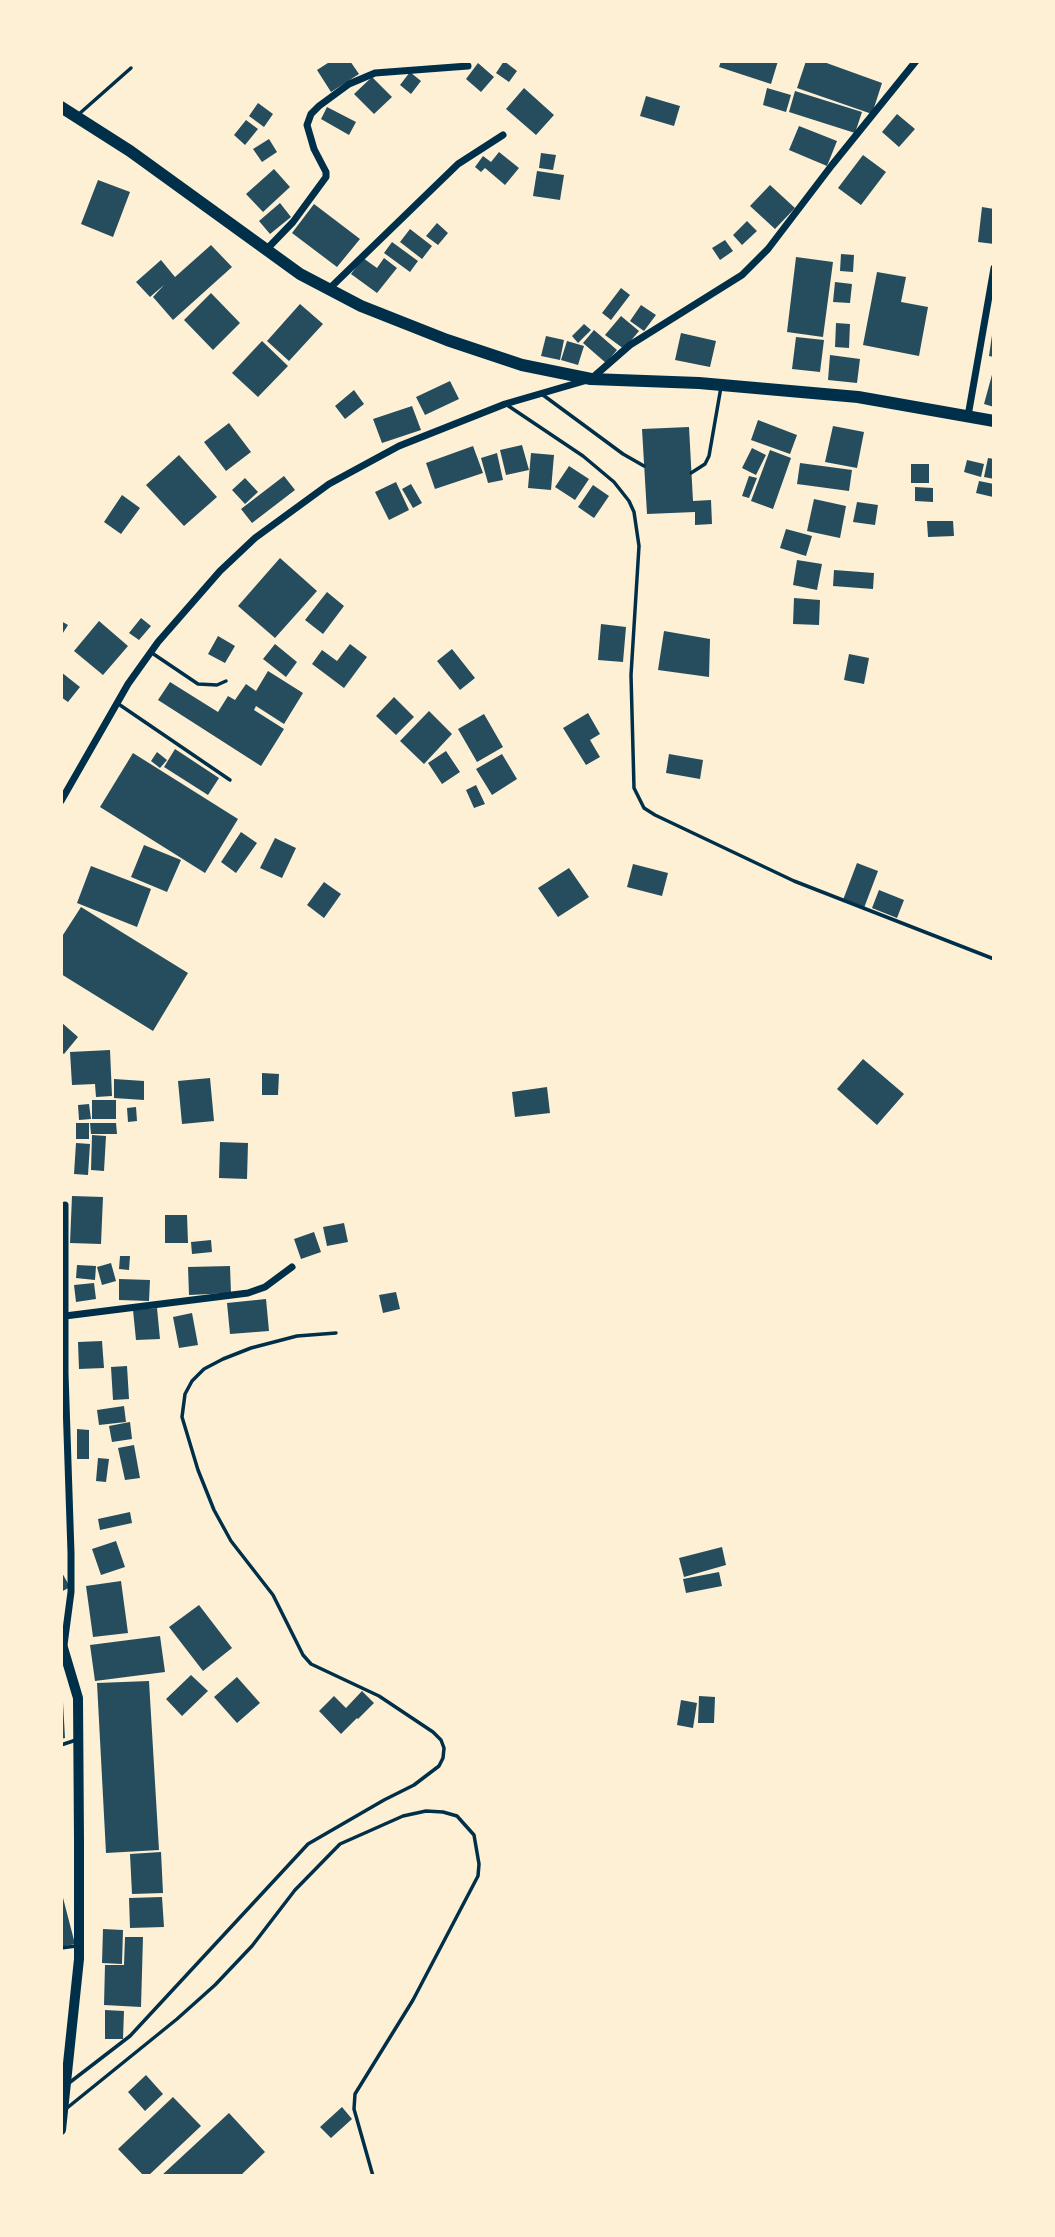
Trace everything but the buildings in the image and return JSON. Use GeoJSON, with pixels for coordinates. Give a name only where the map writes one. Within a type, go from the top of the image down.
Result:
{"type":"FeatureCollection","features":[{"type":"Feature","properties":{"kind":"main road"},"geometry":{"type":"LineString","coordinates":[[61,107],[167,178],[265,251],[329,290],[361,306],[447,340],[522,365],[591,379],[721,385],[858,397],[994,421]]}},
{"type":"Feature","properties":{"kind":"main road"},"geometry":{"type":"LineString","coordinates":[[61,2130],[68,2084],[78,1945],[78,1698],[62,1644]]}},
{"type":"Feature","properties":{"kind":"street"},"geometry":{"type":"LineString","coordinates":[[61,801],[117,703],[150,652],[220,571],[255,538],[329,484],[399,446],[505,404],[591,379],[629,345],[722,289],[754,264],[768,249],[916,61]]}},
{"type":"Feature","properties":{"kind":"street"},"geometry":{"type":"LineString","coordinates":[[265,251],[293,222],[326,177],[307,125],[311,114],[319,106],[349,84],[375,73],[468,66]]}},
{"type":"Feature","properties":{"kind":"street"},"geometry":{"type":"LineString","coordinates":[[329,290],[458,164],[503,135]]}},
{"type":"Feature","properties":{"kind":"street"},"geometry":{"type":"LineString","coordinates":[[968,416],[994,268]]}},
{"type":"Feature","properties":{"kind":"street"},"geometry":{"type":"LineString","coordinates":[[62,1644],[71,1592],[65,1205]]}},
{"type":"Feature","properties":{"kind":"street"},"geometry":{"type":"LineString","coordinates":[[65,1316],[248,1293],[265,1287],[292,1267]]}},
{"type":"Feature","properties":{"kind":"lane"},"geometry":{"type":"LineString","coordinates":[[77,116],[131,68]]}},
{"type":"Feature","properties":{"kind":"lane"},"geometry":{"type":"LineString","coordinates":[[691,474],[705,464],[709,456],[721,385]]}},
{"type":"Feature","properties":{"kind":"lane"},"geometry":{"type":"LineString","coordinates":[[541,394],[623,454],[644,466]]}},
{"type":"Feature","properties":{"kind":"lane"},"geometry":{"type":"LineString","coordinates":[[505,404],[583,456],[614,482],[634,512],[639,547],[631,675],[634,788],[644,808],[794,881],[994,959]]}},
{"type":"Feature","properties":{"kind":"lane"},"geometry":{"type":"LineString","coordinates":[[150,652],[198,684],[217,685],[226,681]]}},
{"type":"Feature","properties":{"kind":"lane"},"geometry":{"type":"LineString","coordinates":[[117,703],[230,780]]}},
{"type":"Feature","properties":{"kind":"lane"},"geometry":{"type":"LineString","coordinates":[[68,2084],[130,2036],[308,1844],[414,1785],[439,1766],[443,1758],[441,1740],[433,1732],[379,1696],[311,1664],[303,1655],[273,1595],[231,1541],[214,1510],[198,1470],[182,1417],[185,1394],[192,1381],[204,1369],[251,1348],[297,1336],[336,1333]]}},
{"type":"Feature","properties":{"kind":"lane"},"geometry":{"type":"LineString","coordinates":[[61,1745],[78,1739]]}},
{"type":"Feature","properties":{"kind":"lane"},"geometry":{"type":"LineString","coordinates":[[64,2110],[215,1985],[244,1955],[295,1890],[340,1844],[403,1816],[425,1811],[443,1812],[457,1816],[474,1835],[479,1864],[478,1876],[413,2000],[355,2094],[354,2109],[373,2176]]}},
{"type":"Feature","properties":{"kind":"lane"},"geometry":{"type":"LineString","coordinates":[[61,1948],[78,1945]]}}]}
